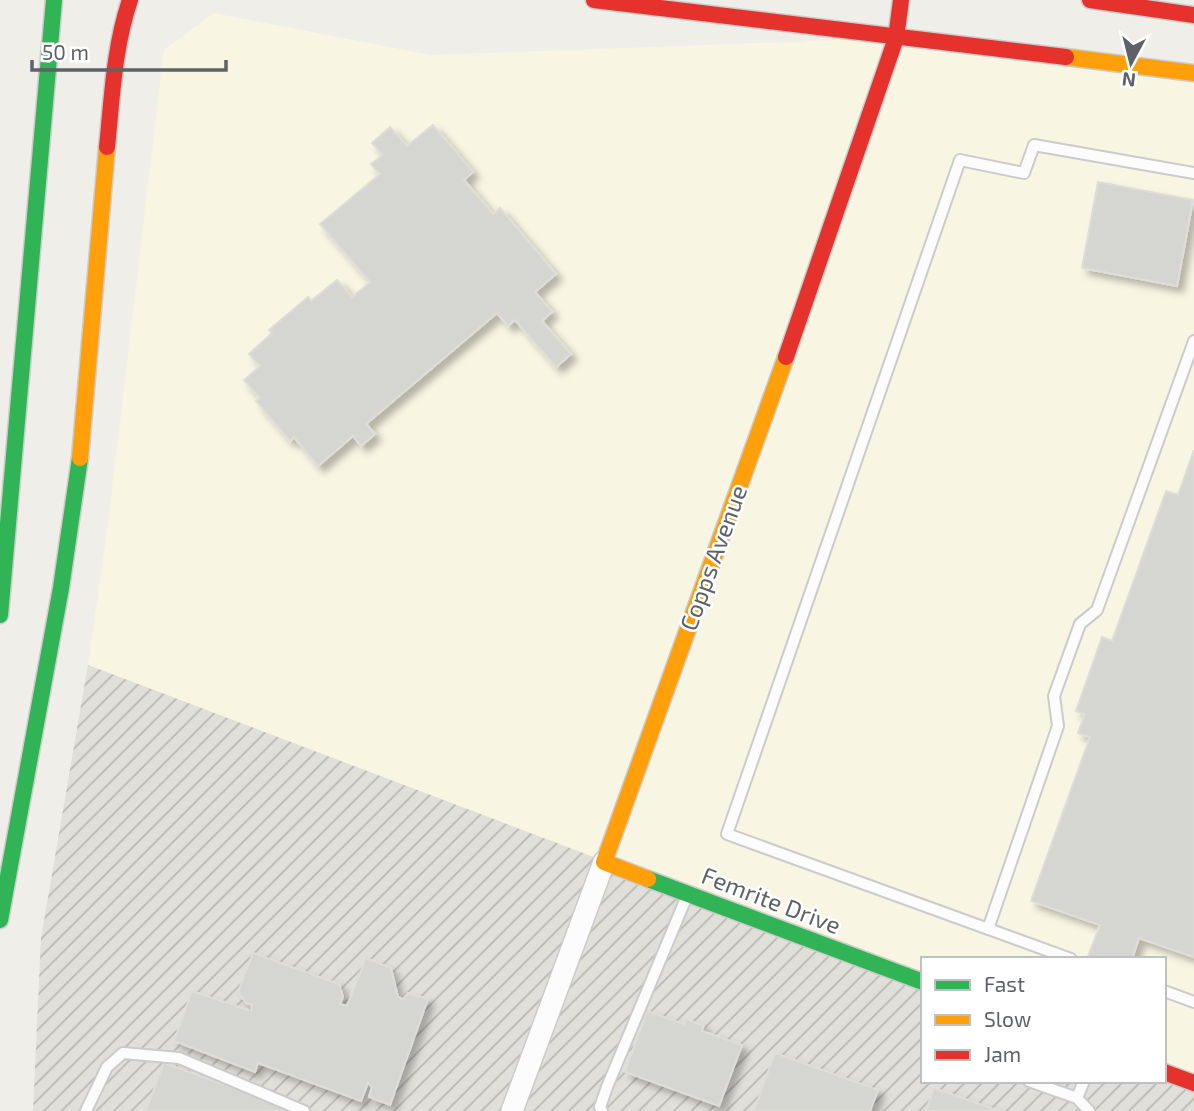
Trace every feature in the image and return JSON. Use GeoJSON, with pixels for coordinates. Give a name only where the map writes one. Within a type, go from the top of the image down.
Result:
{"type":"FeatureCollection","features":[{"type":"Feature","properties":{"kind":"street"},"geometry":{"type":"LineString","coordinates":[[0,615],[54,0]]}},
{"type":"Feature","properties":{"kind":"street"},"geometry":{"type":"LineString","coordinates":[[0,920],[57,615],[75,492],[114,73],[122,23],[131,0]]}},
{"type":"Feature","properties":{"kind":"street"},"geometry":{"type":"LineString","coordinates":[[594,0],[1194,73]]}},
{"type":"Feature","properties":{"kind":"street","name":"Copps Avenue"},"geometry":{"type":"LineString","coordinates":[[512,1111],[781,371],[896,38],[901,0]]}},
{"type":"Feature","properties":{"kind":"street"},"geometry":{"type":"LineString","coordinates":[[1090,0],[1186,9]]}},
{"type":"Feature","properties":{"kind":"street"},"geometry":{"type":"LineString","coordinates":[[0,419],[12,472]]}},
{"type":"Feature","properties":{"kind":"street","name":"Femrite Drive"},"geometry":{"type":"LineString","coordinates":[[604,862],[921,981]]}},
{"type":"Feature","properties":{"kind":"street"},"geometry":{"type":"LineString","coordinates":[[1166,1073],[1194,1083]]}},
{"type":"Feature","properties":{"kind":"lane"},"geometry":{"type":"LineString","coordinates":[[1065,957],[727,834],[960,160],[1024,173],[1034,145],[1194,173]]}},
{"type":"Feature","properties":{"kind":"lane"},"geometry":{"type":"LineString","coordinates":[[988,929],[1058,726],[1054,696],[1080,624],[1097,610],[1194,341]]}},
{"type":"Feature","properties":{"kind":"lane"},"geometry":{"type":"LineString","coordinates":[[602,1111],[600,1107],[607,1087],[688,894]]}},
{"type":"Feature","properties":{"kind":"lane"},"geometry":{"type":"LineString","coordinates":[[1166,992],[1194,1002]]}},
{"type":"Feature","properties":{"kind":"lane"},"geometry":{"type":"LineString","coordinates":[[86,1111],[107,1068],[123,1053],[179,1058],[304,1111]]}},
{"type":"Feature","properties":{"kind":"lane"},"geometry":{"type":"LineString","coordinates":[[1035,1083],[1077,1098],[1089,1111]]}},
{"type":"Feature","properties":{"kind":"lane"},"geometry":{"type":"LineString","coordinates":[[1077,1098],[1083,1083]]}},
{"type":"Feature","properties":{"kind":"shaded area"},"geometry":{"type":"Polygon","coordinates":[[[214,13],[431,55],[896,38],[1194,73],[1194,1083],[1166,1073],[1166,957],[921,957],[921,981],[88,665],[108,524],[164,50],[214,13]]]}},
{"type":"Feature","properties":{"kind":"shaded area"},"geometry":{"type":"Polygon","coordinates":[[[88,665],[921,981],[921,1083],[1194,1083],[1194,1111],[33,1111],[41,938],[88,665]]]}},
{"type":"Feature","properties":{"kind":"building"},"geometry":{"type":"Polygon","coordinates":[[[433,125],[473,172],[464,180],[493,214],[500,208],[556,274],[535,292],[552,312],[542,321],[571,354],[556,367],[515,320],[508,326],[497,313],[366,424],[375,434],[361,446],[353,436],[318,466],[294,437],[290,441],[256,401],[260,398],[244,380],[260,366],[249,354],[272,333],[269,330],[308,297],[311,301],[337,280],[352,297],[370,282],[320,224],[380,174],[371,164],[383,155],[372,143],[390,127],[407,146],[433,125]]]}},
{"type":"Feature","properties":{"kind":"building"},"geometry":{"type":"Polygon","coordinates":[[[1098,182],[1193,200],[1177,286],[1082,268],[1098,182]]]}},
{"type":"Feature","properties":{"kind":"building"},"geometry":{"type":"Polygon","coordinates":[[[1194,450],[1194,957],[1139,938],[1133,957],[1088,957],[1100,925],[1031,901],[1090,737],[1078,733],[1085,714],[1076,711],[1102,637],[1112,641],[1166,491],[1178,495],[1194,450]]]}},
{"type":"Feature","properties":{"kind":"building"},"geometry":{"type":"Polygon","coordinates":[[[253,953],[339,984],[343,997],[340,1004],[347,1006],[366,958],[391,968],[398,997],[403,999],[408,993],[428,999],[390,1105],[369,1097],[372,1087],[368,1083],[361,1101],[258,1063],[255,1072],[174,1041],[192,991],[251,1011],[252,1005],[246,1003],[238,992],[253,953]]]}},
{"type":"Feature","properties":{"kind":"building"},"geometry":{"type":"Polygon","coordinates":[[[647,1011],[684,1024],[686,1019],[704,1026],[702,1031],[742,1045],[719,1106],[625,1072],[647,1011]]]}},
{"type":"Feature","properties":{"kind":"building"},"geometry":{"type":"Polygon","coordinates":[[[775,1053],[878,1090],[870,1111],[754,1111],[775,1053]]]}},
{"type":"Feature","properties":{"kind":"building"},"geometry":{"type":"Polygon","coordinates":[[[164,1063],[292,1109],[146,1111],[164,1063]]]}},
{"type":"Feature","properties":{"kind":"building"},"geometry":{"type":"Polygon","coordinates":[[[934,1088],[999,1111],[926,1111],[934,1088]]]}},
{"type":"Feature","properties":{"kind":"traffic: fast"},"geometry":{"type":"LineString","coordinates":[[0,615],[54,0]]}},
{"type":"Feature","properties":{"kind":"traffic: fast"},"geometry":{"type":"LineString","coordinates":[[0,920],[61,588],[80,458]]}},
{"type":"Feature","properties":{"kind":"traffic: fast"},"geometry":{"type":"LineString","coordinates":[[648,879],[921,981]]}},
{"type":"Feature","properties":{"kind":"traffic: slow"},"geometry":{"type":"LineString","coordinates":[[1066,57],[1194,73]]}},
{"type":"Feature","properties":{"kind":"traffic: slow"},"geometry":{"type":"LineString","coordinates":[[80,458],[107,147]]}},
{"type":"Feature","properties":{"kind":"traffic: slow"},"geometry":{"type":"LineString","coordinates":[[648,879],[604,862],[786,357]]}},
{"type":"Feature","properties":{"kind":"traffic: jam"},"geometry":{"type":"LineString","coordinates":[[107,147],[117,54],[130,0]]}},
{"type":"Feature","properties":{"kind":"traffic: jam"},"geometry":{"type":"LineString","coordinates":[[594,0],[1066,57]]}},
{"type":"Feature","properties":{"kind":"traffic: jam"},"geometry":{"type":"LineString","coordinates":[[786,357],[896,38],[901,0]]}},
{"type":"Feature","properties":{"kind":"traffic: jam"},"geometry":{"type":"LineString","coordinates":[[1090,0],[1194,15]]}},
{"type":"Feature","properties":{"kind":"traffic: jam"},"geometry":{"type":"LineString","coordinates":[[1166,1073],[1194,1083]]}}]}
